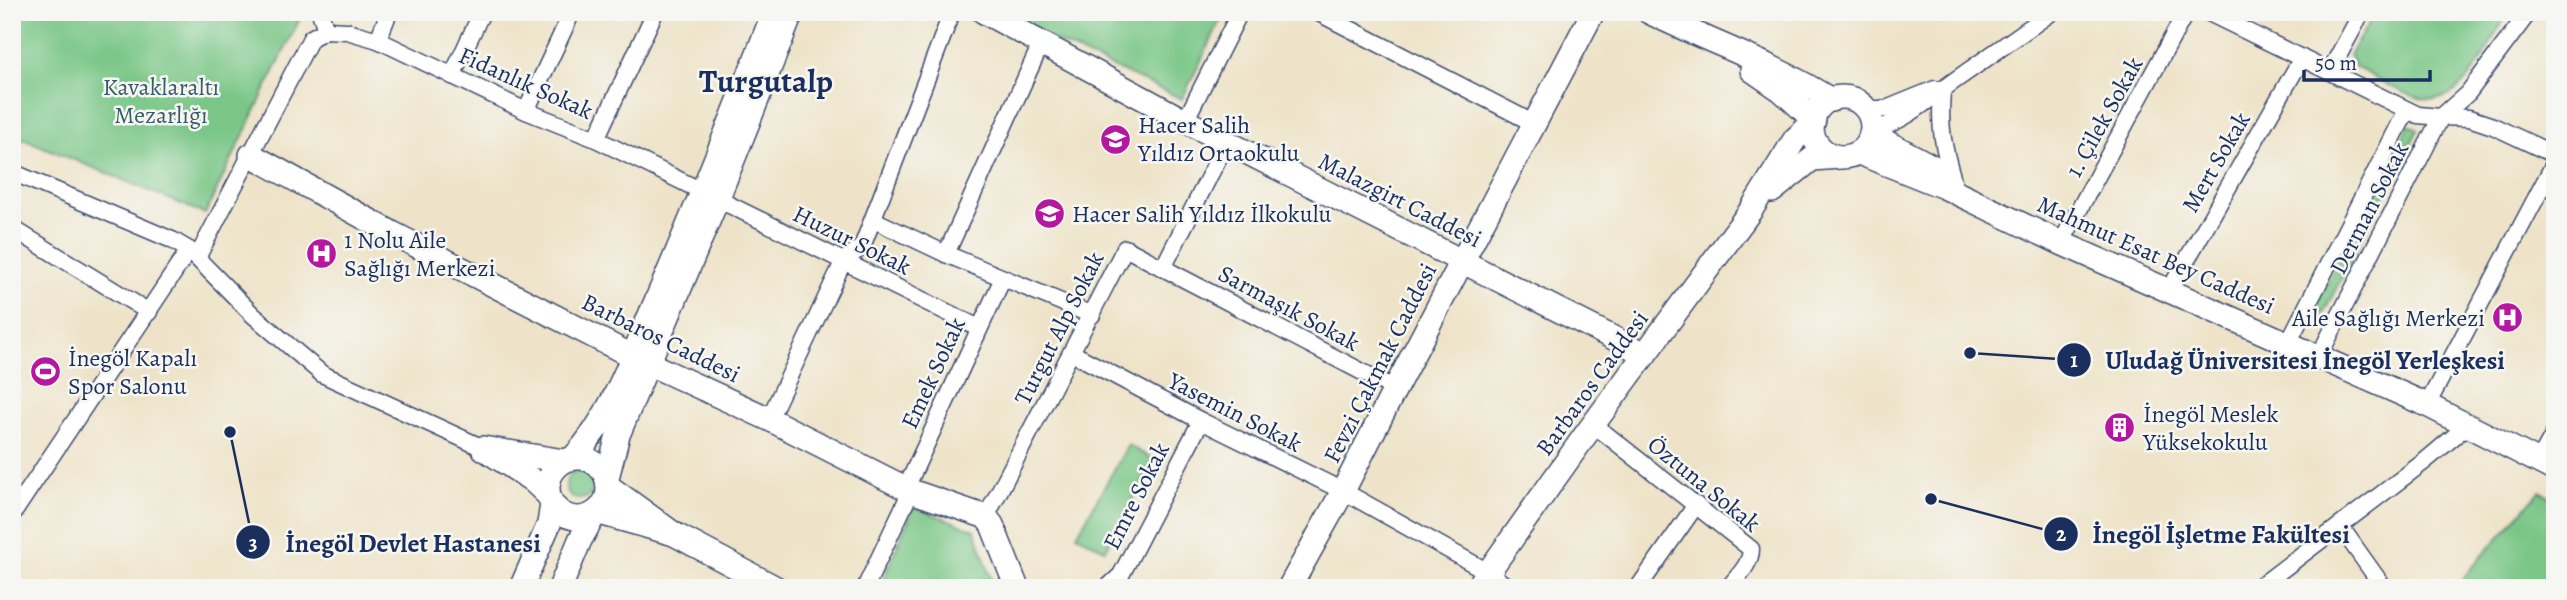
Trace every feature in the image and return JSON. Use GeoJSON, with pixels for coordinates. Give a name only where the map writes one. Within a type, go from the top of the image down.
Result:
{"type":"FeatureCollection","features":[{"type":"Feature","properties":{"kind":"main road"},"geometry":{"type":"LineString","coordinates":[[710,197],[774,12]]}},
{"type":"Feature","properties":{"kind":"main road"},"geometry":{"type":"LineString","coordinates":[[559,588],[580,540],[603,505],[618,435],[640,360],[792,12]]}},
{"type":"Feature","properties":{"kind":"main road","name":"Malazgirt Caddesi"},"geometry":{"type":"LineString","coordinates":[[985,12],[1011,19],[1041,44],[1185,121],[1645,354]]}},
{"type":"Feature","properties":{"kind":"main road","name":"Fevzi Çakmak Caddesi"},"geometry":{"type":"LineString","coordinates":[[1289,588],[1343,491],[1593,12]]}},
{"type":"Feature","properties":{"kind":"main road"},"geometry":{"type":"LineString","coordinates":[[1656,14],[1702,38],[1781,90],[1813,122],[1813,132],[1822,149],[1860,144],[1953,180],[2001,215]]}},
{"type":"Feature","properties":{"kind":"main road"},"geometry":{"type":"LineString","coordinates":[[1702,38],[1751,57],[1803,82],[1831,100]]}},
{"type":"Feature","properties":{"kind":"main road"},"geometry":{"type":"LineString","coordinates":[[1850,99],[1866,108],[1872,123],[1860,144],[1812,159],[1751,210],[1795,139],[1813,122],[1822,105],[1831,100],[1850,99]]}},
{"type":"Feature","properties":{"kind":"main road"},"geometry":{"type":"LineString","coordinates":[[1860,144],[1896,166],[2001,215]]}},
{"type":"Feature","properties":{"kind":"main road","name":"Barbaros Caddesi"},"geometry":{"type":"LineString","coordinates":[[251,155],[392,233],[640,360],[769,419],[908,489],[986,516]]}},
{"type":"Feature","properties":{"kind":"main road","name":"Barbaros Caddesi"},"geometry":{"type":"LineString","coordinates":[[1482,580],[1751,210]]}},
{"type":"Feature","properties":{"kind":"main road","name":"Mahmut Esat Bey Caddesi"},"geometry":{"type":"LineString","coordinates":[[2001,215],[2469,424],[2547,466]]}},
{"type":"Feature","properties":{"kind":"main road"},"geometry":{"type":"LineString","coordinates":[[521,588],[549,524],[550,475],[593,435],[640,360]]}},
{"type":"Feature","properties":{"kind":"main road"},"geometry":{"type":"LineString","coordinates":[[483,448],[594,462],[602,469],[607,482],[674,534],[776,588]]}},
{"type":"Feature","properties":{"kind":"main road"},"geometry":{"type":"LineString","coordinates":[[483,448],[532,480],[559,512],[578,518],[596,512],[674,534]]}},
{"type":"Feature","properties":{"kind":"main road"},"geometry":{"type":"LineString","coordinates":[[986,516],[1017,588]]}},
{"type":"Feature","properties":{"kind":"street"},"geometry":{"type":"LineString","coordinates":[[12,516],[149,312],[193,254],[251,155],[311,38],[326,30],[320,12]]}},
{"type":"Feature","properties":{"kind":"street"},"geometry":{"type":"LineString","coordinates":[[378,40],[389,12]]}},
{"type":"Feature","properties":{"kind":"street"},"geometry":{"type":"LineString","coordinates":[[453,76],[482,12]]}},
{"type":"Feature","properties":{"kind":"street"},"geometry":{"type":"LineString","coordinates":[[526,111],[572,12]]}},
{"type":"Feature","properties":{"kind":"street"},"geometry":{"type":"LineString","coordinates":[[596,139],[655,12]]}},
{"type":"Feature","properties":{"kind":"street"},"geometry":{"type":"LineString","coordinates":[[769,419],[844,260],[862,247],[952,12]]}},
{"type":"Feature","properties":{"kind":"street"},"geometry":{"type":"LineString","coordinates":[[1185,121],[1240,12]]}},
{"type":"Feature","properties":{"kind":"street"},"geometry":{"type":"LineString","coordinates":[[1317,12],[1535,124]]}},
{"type":"Feature","properties":{"kind":"street"},"geometry":{"type":"LineString","coordinates":[[1860,144],[1947,88],[2052,12]]}},
{"type":"Feature","properties":{"kind":"street","name":"1. Çilek Sokak"},"geometry":{"type":"LineString","coordinates":[[2061,243],[2186,12]]}},
{"type":"Feature","properties":{"kind":"street"},"geometry":{"type":"LineString","coordinates":[[2207,12],[2418,115],[2469,118],[2493,126],[2555,155]]}},
{"type":"Feature","properties":{"kind":"street"},"geometry":{"type":"LineString","coordinates":[[2330,71],[2362,12]]}},
{"type":"Feature","properties":{"kind":"street"},"geometry":{"type":"LineString","coordinates":[[2441,117],[2468,93],[2529,12]]}},
{"type":"Feature","properties":{"kind":"street","name":"Fidanlık Sokak"},"geometry":{"type":"LineString","coordinates":[[326,30],[347,31],[378,40],[526,111],[596,139],[710,197]]}},
{"type":"Feature","properties":{"kind":"street"},"geometry":{"type":"LineString","coordinates":[[946,254],[1041,44]]}},
{"type":"Feature","properties":{"kind":"street","name":"Mert Sokak"},"geometry":{"type":"LineString","coordinates":[[2170,289],[2302,58]]}},
{"type":"Feature","properties":{"kind":"street"},"geometry":{"type":"LineString","coordinates":[[1866,108],[1886,109],[1947,88]]}},
{"type":"Feature","properties":{"kind":"street"},"geometry":{"type":"LineString","coordinates":[[1947,88],[1939,122],[1953,180]]}},
{"type":"Feature","properties":{"kind":"street"},"geometry":{"type":"LineString","coordinates":[[2288,343],[2407,110]]}},
{"type":"Feature","properties":{"kind":"street","name":"Derman Sokak"},"geometry":{"type":"LineString","coordinates":[[2319,356],[2441,117]]}},
{"type":"Feature","properties":{"kind":"street"},"geometry":{"type":"LineString","coordinates":[[1163,268],[1227,141]]}},
{"type":"Feature","properties":{"kind":"street"},"geometry":{"type":"LineString","coordinates":[[2427,405],[2555,162]]}},
{"type":"Feature","properties":{"kind":"street"},"geometry":{"type":"LineString","coordinates":[[12,173],[146,228],[193,254],[253,315],[322,373],[483,448]]}},
{"type":"Feature","properties":{"kind":"street","name":"Huzur Sokak"},"geometry":{"type":"LineString","coordinates":[[710,197],[979,328]]}},
{"type":"Feature","properties":{"kind":"street"},"geometry":{"type":"LineString","coordinates":[[874,220],[946,254],[1093,315]]}},
{"type":"Feature","properties":{"kind":"street"},"geometry":{"type":"LineString","coordinates":[[12,229],[149,312]]}},
{"type":"Feature","properties":{"kind":"street","name":"Turgut Alp Sokak"},"geometry":{"type":"LineString","coordinates":[[986,516],[1093,315],[1125,248],[1163,268]]}},
{"type":"Feature","properties":{"kind":"street","name":"Sarmaşık Sokak"},"geometry":{"type":"LineString","coordinates":[[1163,268],[1395,389]]}},
{"type":"Feature","properties":{"kind":"street","name":"Emek Sokak"},"geometry":{"type":"LineString","coordinates":[[865,588],[1003,278]]}},
{"type":"Feature","properties":{"kind":"street","name":"Yasemin Sokak"},"geometry":{"type":"LineString","coordinates":[[1072,353],[1343,491],[1482,580],[1509,588]]}},
{"type":"Feature","properties":{"kind":"street","name":"Emre Sokak"},"geometry":{"type":"LineString","coordinates":[[1107,588],[1121,575],[1201,421]]}},
{"type":"Feature","properties":{"kind":"street","name":"Öztuna Sokak"},"geometry":{"type":"LineString","coordinates":[[1593,424],[1751,549],[1745,567],[1728,588]]}},
{"type":"Feature","properties":{"kind":"street"},"geometry":{"type":"LineString","coordinates":[[2258,588],[2469,424]]}},
{"type":"Feature","properties":{"kind":"street"},"geometry":{"type":"LineString","coordinates":[[2547,466],[2555,432]]}},
{"type":"Feature","properties":{"kind":"street"},"geometry":{"type":"LineString","coordinates":[[1638,588],[1696,505]]}},
{"type":"Feature","properties":{"kind":"street"},"geometry":{"type":"LineString","coordinates":[[2340,526],[2384,588]]}},
{"type":"Feature","properties":{"kind":"green space","name":"Kavaklaraltı Mezarlığı"},"geometry":{"type":"Polygon","coordinates":[[[12,12],[303,12],[205,214],[12,134],[12,12]]]}},
{"type":"Feature","properties":{"kind":"green space"},"geometry":{"type":"Polygon","coordinates":[[[1023,12],[1225,12],[1182,99],[1018,24],[1023,12]]]}},
{"type":"Feature","properties":{"kind":"green space"},"geometry":{"type":"Polygon","coordinates":[[[2376,12],[2507,12],[2475,70],[2464,83],[2452,93],[2438,99],[2423,99],[2355,67],[2349,55],[2376,12]]]}},
{"type":"Feature","properties":{"kind":"green space"},"geometry":{"type":"Polygon","coordinates":[[[2409,125],[2418,130],[2320,320],[2310,315],[2409,125]]]}},
{"type":"Feature","properties":{"kind":"green space"},"geometry":{"type":"Polygon","coordinates":[[[1128,445],[1154,460],[1105,550],[1077,535],[1128,445]]]}},
{"type":"Feature","properties":{"kind":"green space"},"geometry":{"type":"Polygon","coordinates":[[[580,471],[590,475],[594,485],[590,495],[580,499],[570,495],[566,485],[570,475],[580,471]]]}},
{"type":"Feature","properties":{"kind":"green space"},"geometry":{"type":"Polygon","coordinates":[[[2540,491],[2555,499],[2555,588],[2454,588],[2540,491]]]}},
{"type":"Feature","properties":{"kind":"green space"},"geometry":{"type":"Polygon","coordinates":[[[914,507],[975,530],[994,588],[879,588],[914,507]]]}},
{"type":"Feature","properties":{"kind":"place","name":"Hacer Salih Yıldız Ortaokulu"},"geometry":{"type":"Point","coordinates":[1115,139]}},
{"type":"Feature","properties":{"kind":"place","name":"Hacer Salih Yıldız İlkokulu"},"geometry":{"type":"Point","coordinates":[1049,214]}},
{"type":"Feature","properties":{"kind":"place","name":"1 Nolu Aile Sağlığı Merkezi"},"geometry":{"type":"Point","coordinates":[321,254]}},
{"type":"Feature","properties":{"kind":"place","name":"Aile Sağlığı Merkezi"},"geometry":{"type":"Point","coordinates":[2508,318]}},
{"type":"Feature","properties":{"kind":"place","name":"Uludağ Üniversitesi İnegöl Yerleşkesi"},"geometry":{"type":"Point","coordinates":[1970,353]}},
{"type":"Feature","properties":{"kind":"place","name":"İnegöl Kapalı Spor Salonu"},"geometry":{"type":"Point","coordinates":[45,372]}},
{"type":"Feature","properties":{"kind":"place","name":"İnegöl Meslek Yüksekokulu"},"geometry":{"type":"Point","coordinates":[2120,428]}},
{"type":"Feature","properties":{"kind":"place","name":"İnegöl Devlet Hastanesi"},"geometry":{"type":"Point","coordinates":[230,432]}},
{"type":"Feature","properties":{"kind":"place","name":"İnegöl İşletme Fakültesi"},"geometry":{"type":"Point","coordinates":[1931,499]}},
{"type":"Feature","properties":{"kind":"district","name":"Turgutalp"},"geometry":{"type":"Point","coordinates":[766,81]}}]}
